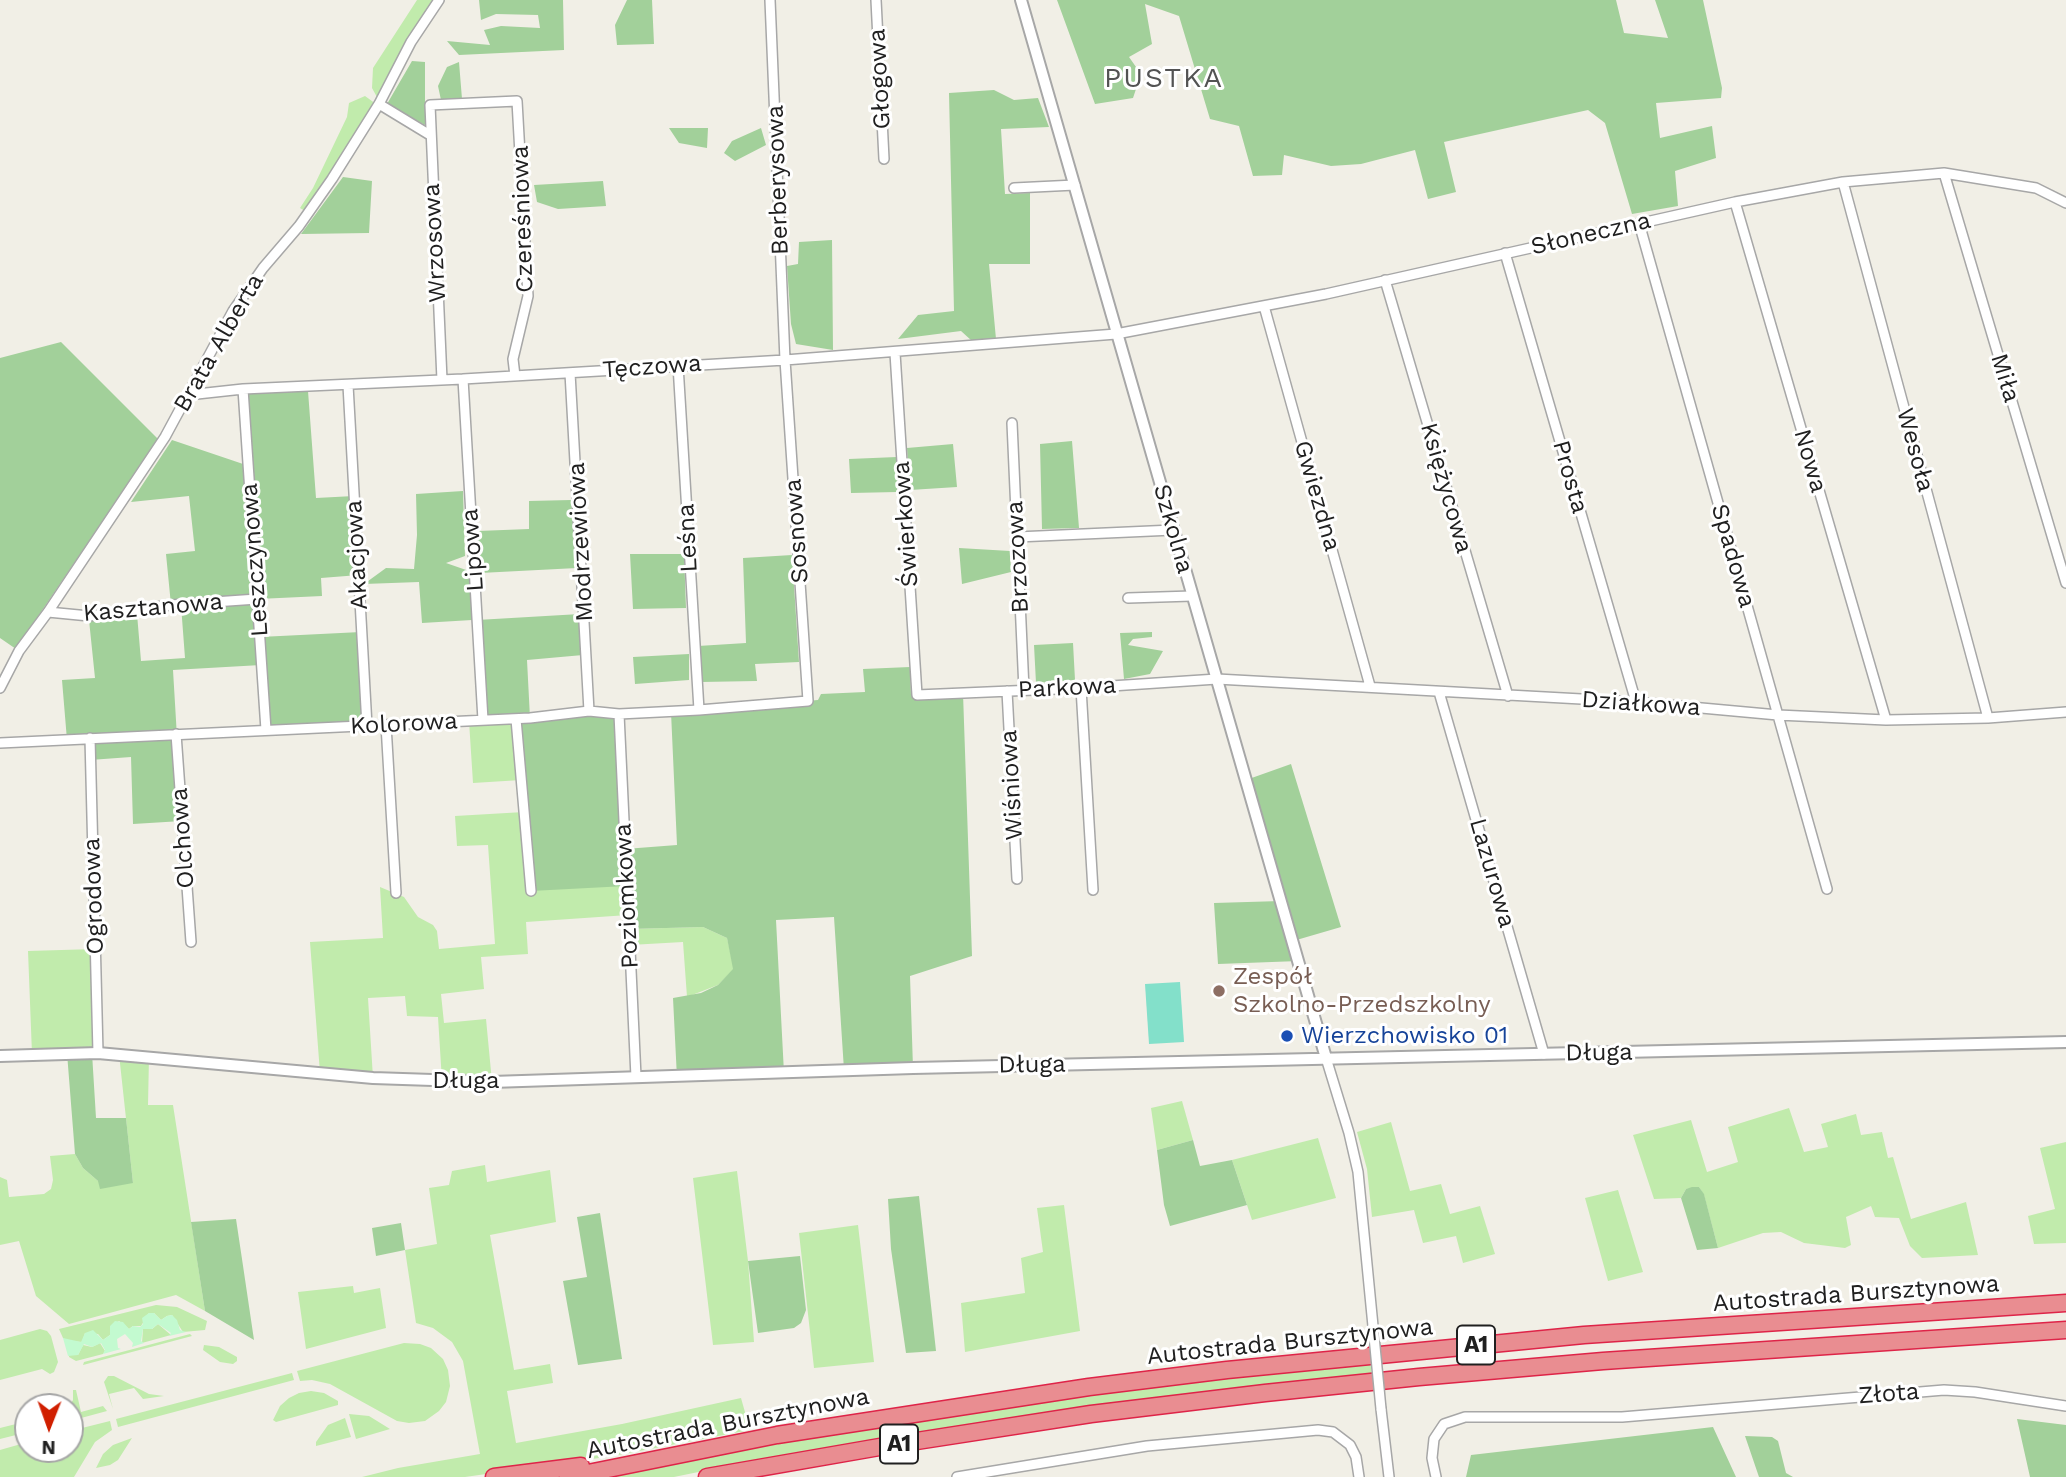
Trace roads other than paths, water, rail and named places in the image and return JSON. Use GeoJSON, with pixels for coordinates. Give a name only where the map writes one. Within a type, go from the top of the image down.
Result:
{"type":"FeatureCollection","features":[{"type":"Feature","properties":{"kind":"highway","name":"Autostrada Bursztynowa"},"geometry":{"type":"LineString","coordinates":[[568,1477],[789,1433],[1014,1398],[1280,1364],[1584,1335],[2066,1303]]}},
{"type":"Feature","properties":{"kind":"highway","name":"Autostrada Bursztynowa"},"geometry":{"type":"LineString","coordinates":[[708,1477],[1065,1418],[1265,1393],[1603,1361],[2066,1330]]}},
{"type":"Feature","properties":{"kind":"highway"},"geometry":{"type":"LineString","coordinates":[[494,1477],[701,1450]]}},
{"type":"Feature","properties":{"kind":"street","name":"Brata Alberta"},"geometry":{"type":"LineString","coordinates":[[0,688],[19,651],[165,437],[233,311],[326,188],[379,104],[411,42],[439,0]]}},
{"type":"Feature","properties":{"kind":"street","name":"Berberysowa"},"geometry":{"type":"LineString","coordinates":[[770,0],[785,360]]}},
{"type":"Feature","properties":{"kind":"street","name":"Głogowa"},"geometry":{"type":"LineString","coordinates":[[876,0],[884,159]]}},
{"type":"Feature","properties":{"kind":"street","name":"Szkolna"},"geometry":{"type":"LineString","coordinates":[[1021,0],[1326,1058]]}},
{"type":"Feature","properties":{"kind":"street","name":"Wrzosowa"},"geometry":{"type":"LineString","coordinates":[[442,380],[430,105],[517,102]]}},
{"type":"Feature","properties":{"kind":"street","name":"Czereśniowa"},"geometry":{"type":"LineString","coordinates":[[515,376],[513,359],[528,296],[517,102]]}},
{"type":"Feature","properties":{"kind":"street"},"geometry":{"type":"LineString","coordinates":[[379,104],[430,135]]}},
{"type":"Feature","properties":{"kind":"street","name":"Słoneczna"},"geometry":{"type":"LineString","coordinates":[[1116,334],[1264,306],[1735,202],[1843,182],[1944,173],[2036,188],[2066,204]]}},
{"type":"Feature","properties":{"kind":"street","name":"Miła"},"geometry":{"type":"LineString","coordinates":[[1944,173],[2066,583]]}},
{"type":"Feature","properties":{"kind":"street","name":"Wesoła"},"geometry":{"type":"LineString","coordinates":[[1843,182],[1988,718]]}},
{"type":"Feature","properties":{"kind":"street"},"geometry":{"type":"LineString","coordinates":[[1014,188],[1075,185]]}},
{"type":"Feature","properties":{"kind":"street","name":"Nowa"},"geometry":{"type":"LineString","coordinates":[[1735,202],[1885,720]]}},
{"type":"Feature","properties":{"kind":"street","name":"Spadowa"},"geometry":{"type":"LineString","coordinates":[[1639,223],[1826,889]]}},
{"type":"Feature","properties":{"kind":"street","name":"Prosta"},"geometry":{"type":"LineString","coordinates":[[1505,253],[1636,702]]}},
{"type":"Feature","properties":{"kind":"street","name":"Księżycowa"},"geometry":{"type":"LineString","coordinates":[[1385,280],[1508,696]]}},
{"type":"Feature","properties":{"kind":"street","name":"Gwiezdna"},"geometry":{"type":"LineString","coordinates":[[1264,306],[1370,686]]}},
{"type":"Feature","properties":{"kind":"street","name":"Tęczowa"},"geometry":{"type":"LineString","coordinates":[[188,395],[243,389],[463,379],[895,353],[1116,334]]}},
{"type":"Feature","properties":{"kind":"street","name":"Świerkowa"},"geometry":{"type":"LineString","coordinates":[[895,353],[917,695]]}},
{"type":"Feature","properties":{"kind":"street","name":"Sosnowa"},"geometry":{"type":"LineString","coordinates":[[785,360],[808,701]]}},
{"type":"Feature","properties":{"kind":"street","name":"Leśna"},"geometry":{"type":"LineString","coordinates":[[678,365],[699,710]]}},
{"type":"Feature","properties":{"kind":"street","name":"Modrzewiowa"},"geometry":{"type":"LineString","coordinates":[[570,373],[589,711]]}},
{"type":"Feature","properties":{"kind":"street","name":"Lipowa"},"geometry":{"type":"LineString","coordinates":[[463,379],[483,720]]}},
{"type":"Feature","properties":{"kind":"street","name":"Akacjowa"},"geometry":{"type":"LineString","coordinates":[[348,384],[367,726]]}},
{"type":"Feature","properties":{"kind":"street","name":"Leszczynowa"},"geometry":{"type":"LineString","coordinates":[[243,389],[266,730]]}},
{"type":"Feature","properties":{"kind":"street","name":"Brzozowa"},"geometry":{"type":"LineString","coordinates":[[1012,423],[1024,690]]}},
{"type":"Feature","properties":{"kind":"street"},"geometry":{"type":"LineString","coordinates":[[1017,537],[1173,530]]}},
{"type":"Feature","properties":{"kind":"street"},"geometry":{"type":"LineString","coordinates":[[1128,598],[1192,596]]}},
{"type":"Feature","properties":{"kind":"street","name":"Kasztanowa"},"geometry":{"type":"LineString","coordinates":[[48,612],[89,616],[171,605],[257,599]]}},
{"type":"Feature","properties":{"kind":"street","name":"Działkowa"},"geometry":{"type":"LineString","coordinates":[[1217,679],[1636,702],[1778,715],[1885,720],[1988,718],[2066,712]]}},
{"type":"Feature","properties":{"kind":"street","name":"Parkowa"},"geometry":{"type":"LineString","coordinates":[[917,695],[1217,679]]}},
{"type":"Feature","properties":{"kind":"street"},"geometry":{"type":"LineString","coordinates":[[1081,688],[1093,890]]}},
{"type":"Feature","properties":{"kind":"street","name":"Wiśniowa"},"geometry":{"type":"LineString","coordinates":[[1007,691],[1017,879]]}},
{"type":"Feature","properties":{"kind":"street","name":"Lazurowa"},"geometry":{"type":"LineString","coordinates":[[1439,692],[1544,1054]]}},
{"type":"Feature","properties":{"kind":"street","name":"Kolorowa"},"geometry":{"type":"LineString","coordinates":[[0,743],[516,719],[589,711],[619,714],[699,710],[808,701]]}},
{"type":"Feature","properties":{"kind":"street","name":"Poziomkowa"},"geometry":{"type":"LineString","coordinates":[[619,714],[636,1077]]}},
{"type":"Feature","properties":{"kind":"street"},"geometry":{"type":"LineString","coordinates":[[516,719],[531,891]]}},
{"type":"Feature","properties":{"kind":"street"},"geometry":{"type":"LineString","coordinates":[[386,725],[396,893]]}},
{"type":"Feature","properties":{"kind":"street","name":"Olchowa"},"geometry":{"type":"LineString","coordinates":[[176,734],[191,942]]}},
{"type":"Feature","properties":{"kind":"street","name":"Ogrodowa"},"geometry":{"type":"LineString","coordinates":[[90,738],[98,1053]]}},
{"type":"Feature","properties":{"kind":"street","name":"Długa"},"geometry":{"type":"LineString","coordinates":[[0,1056],[98,1053],[442,1082],[913,1068],[2066,1042]]}},
{"type":"Feature","properties":{"kind":"street"},"geometry":{"type":"LineString","coordinates":[[1326,1058],[1349,1133],[1357,1172],[1389,1477]]}},
{"type":"Feature","properties":{"kind":"street","name":"Złota"},"geometry":{"type":"LineString","coordinates":[[1436,1477],[1432,1458],[1434,1439],[1444,1423],[1457,1418],[1622,1417],[1944,1390],[2066,1406]]}},
{"type":"Feature","properties":{"kind":"street"},"geometry":{"type":"LineString","coordinates":[[957,1477],[1147,1446],[1318,1430],[1333,1432],[1350,1445],[1356,1457],[1359,1477]]}},
{"type":"Feature","properties":{"kind":"place","name":"Zespół Szkolno-Przedszkolny"},"geometry":{"type":"Point","coordinates":[1219,991]}},
{"type":"Feature","properties":{"kind":"place","name":"Wierzchowisko 01"},"geometry":{"type":"Point","coordinates":[1287,1036]}},
{"type":"Feature","properties":{"kind":"district","name":"PUSTKA"},"geometry":{"type":"Point","coordinates":[1164,79]}}]}
